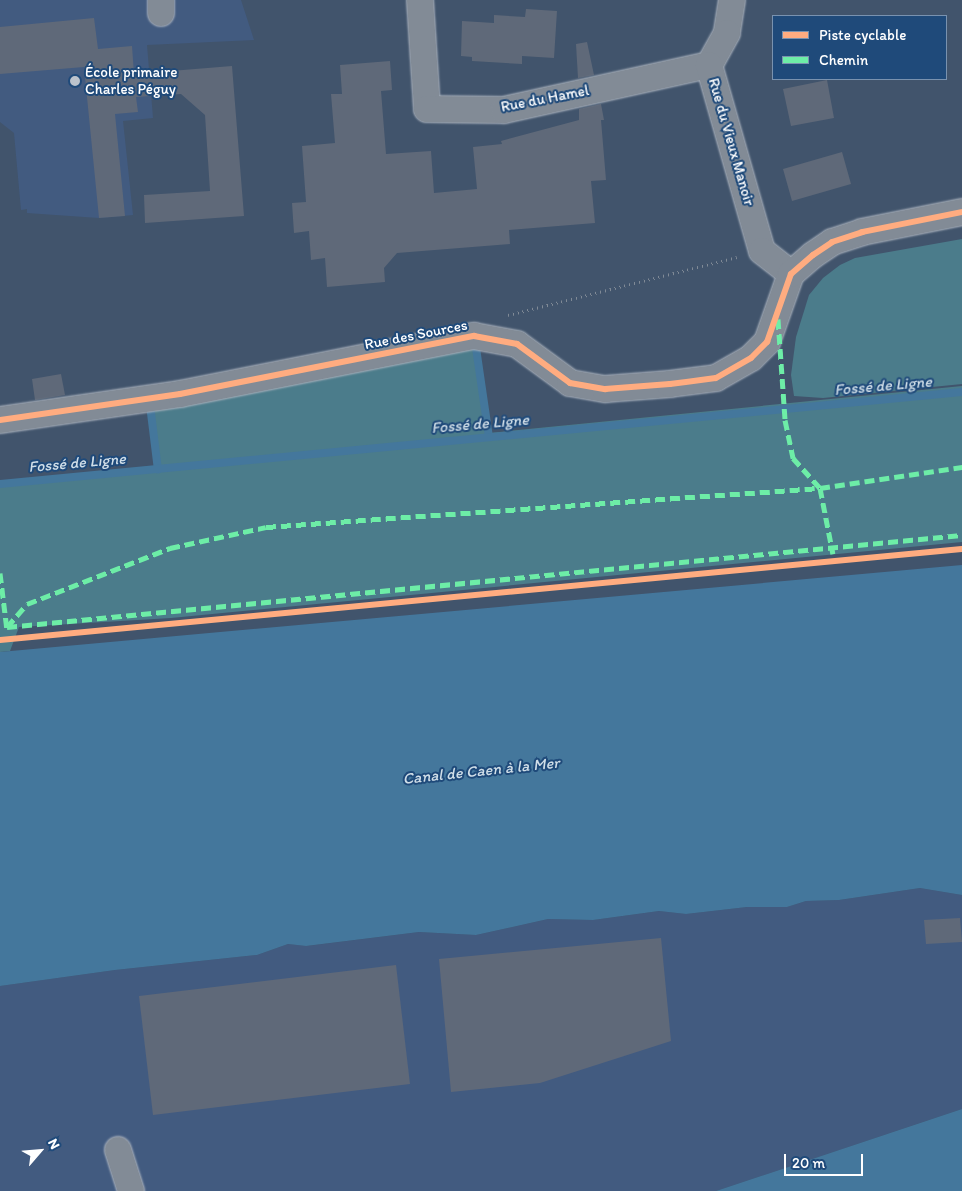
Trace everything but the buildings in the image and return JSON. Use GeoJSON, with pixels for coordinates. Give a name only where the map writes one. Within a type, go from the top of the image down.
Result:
{"type":"FeatureCollection","features":[{"type":"Feature","properties":{"kind":"street","name":"Rue du Hamel"},"geometry":{"type":"LineString","coordinates":[[420,0],[427,109],[504,110],[709,65]]}},
{"type":"Feature","properties":{"kind":"street","name":"Rue du Vieux Manoir"},"geometry":{"type":"LineString","coordinates":[[732,0],[727,33],[709,65],[762,251]]}},
{"type":"Feature","properties":{"kind":"street"},"geometry":{"type":"LineString","coordinates":[[762,251],[790,274],[832,242],[862,232],[962,212]]}},
{"type":"Feature","properties":{"kind":"street","name":"Rue des Sources"},"geometry":{"type":"LineString","coordinates":[[0,420],[180,394],[474,336],[517,344],[570,383],[605,389],[716,378],[751,358],[767,342],[790,274]]}},
{"type":"Feature","properties":{"kind":"street"},"geometry":{"type":"LineString","coordinates":[[118,1150],[131,1191]]}},
{"type":"Feature","properties":{"kind":"path"},"geometry":{"type":"LineString","coordinates":[[474,336],[513,312],[762,251]]}},
{"type":"Feature","properties":{"kind":"shaded area","name":"École primaire Charles Péguy"},"geometry":{"type":"Polygon","coordinates":[[[0,0],[241,0],[254,40],[147,45],[153,118],[123,121],[133,215],[99,218],[27,213],[27,209],[21,210],[14,133],[0,122],[0,0]]]}},
{"type":"Feature","properties":{"kind":"shaded area"},"geometry":{"type":"Polygon","coordinates":[[[962,239],[962,384],[823,398],[794,396],[791,375],[796,337],[809,295],[823,278],[840,265],[855,258],[962,239]]]}},
{"type":"Feature","properties":{"kind":"shaded area"},"geometry":{"type":"Polygon","coordinates":[[[475,341],[489,433],[962,386],[962,542],[171,618],[19,627],[10,651],[0,652],[0,487],[157,470],[153,399],[475,341]]]}},
{"type":"Feature","properties":{"kind":"shaded area"},"geometry":{"type":"Polygon","coordinates":[[[920,888],[962,895],[962,1109],[716,1191],[0,1191],[0,986],[115,970],[257,955],[288,944],[307,946],[419,932],[476,935],[548,919],[593,920],[659,911],[686,914],[747,907],[787,907],[806,901],[839,900],[920,888]]]}},
{"type":"Feature","properties":{"kind":"water","name":"Canal de Caen à la Mer"},"geometry":{"type":"Polygon","coordinates":[[[962,565],[962,895],[920,888],[839,900],[806,901],[787,907],[747,907],[686,914],[659,911],[593,920],[548,919],[476,935],[419,932],[306,946],[288,944],[257,955],[115,970],[0,986],[0,652],[962,565]]]}},
{"type":"Feature","properties":{"kind":"water"},"geometry":{"type":"Polygon","coordinates":[[[962,1109],[962,1191],[716,1191],[962,1109]]]}},
{"type":"Feature","properties":{"kind":"waterway"},"geometry":{"type":"LineString","coordinates":[[475,341],[489,437]]}},
{"type":"Feature","properties":{"kind":"waterway","name":"Fossé de Ligne"},"geometry":{"type":"LineString","coordinates":[[0,484],[962,392]]}},
{"type":"Feature","properties":{"kind":"waterway"},"geometry":{"type":"LineString","coordinates":[[150,405],[158,470]]}},
{"type":"Feature","properties":{"kind":"marked path"},"geometry":{"type":"LineString","coordinates":[[778,319],[785,420],[793,458],[820,488],[833,554]]}},
{"type":"Feature","properties":{"kind":"marked path"},"geometry":{"type":"LineString","coordinates":[[7,627],[27,604],[170,548],[266,527],[820,488],[962,467]]}},
{"type":"Feature","properties":{"kind":"marked path"},"geometry":{"type":"LineString","coordinates":[[7,627],[962,535]]}},
{"type":"Feature","properties":{"kind":"marked path"},"geometry":{"type":"LineString","coordinates":[[0,573],[7,630]]}},
{"type":"Feature","properties":{"kind":"cycle path"},"geometry":{"type":"LineString","coordinates":[[0,420],[180,394],[474,336],[517,344],[570,383],[605,389],[716,378],[751,358],[767,342],[791,274],[832,242],[862,232],[962,212]]}},
{"type":"Feature","properties":{"kind":"cycle path"},"geometry":{"type":"LineString","coordinates":[[0,640],[962,549]]}},
{"type":"Feature","properties":{"kind":"place","name":"École primaire Charles Péguy"},"geometry":{"type":"Point","coordinates":[75,81]}}]}
